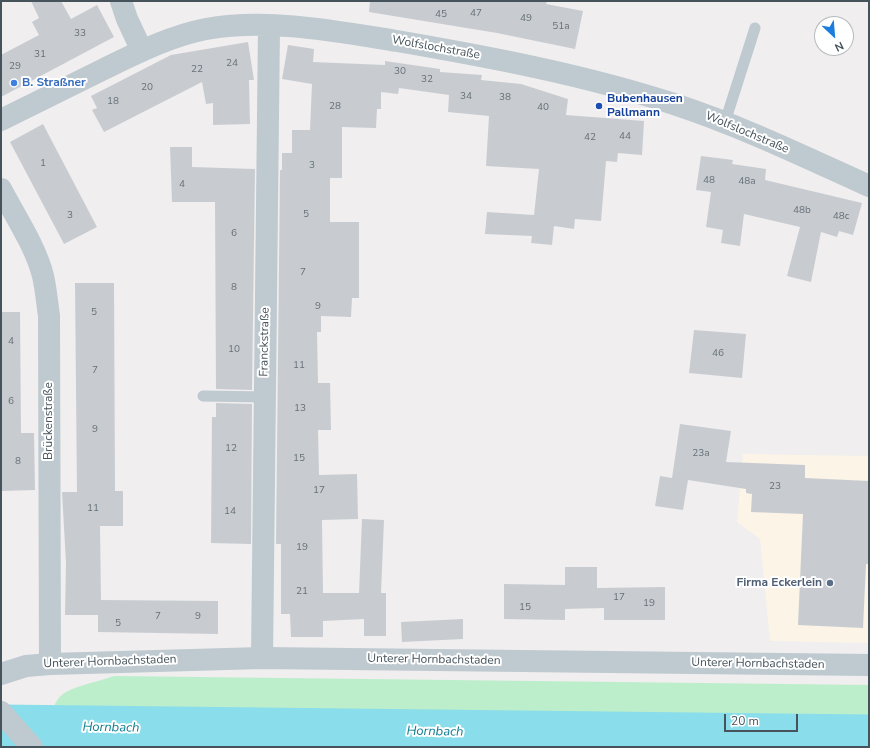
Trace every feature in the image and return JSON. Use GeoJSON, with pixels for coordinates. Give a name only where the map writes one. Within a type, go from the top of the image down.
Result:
{"type":"FeatureCollection","features":[{"type":"Feature","properties":{"kind":"street"},"geometry":{"type":"LineString","coordinates":[[121,1],[127,19],[142,51]]}},
{"type":"Feature","properties":{"kind":"street","name":"Wolfslochstraße"},"geometry":{"type":"LineString","coordinates":[[1,120],[142,51],[178,36],[205,29],[236,25],[269,26],[347,33],[471,54],[596,82],[674,104],[725,122],[869,186]]}},
{"type":"Feature","properties":{"kind":"street","name":"Franckstraße"},"geometry":{"type":"LineString","coordinates":[[262,658],[269,26]]}},
{"type":"Feature","properties":{"kind":"street","name":"Brückenstraße"},"geometry":{"type":"LineString","coordinates":[[1,189],[43,274],[47,296],[49,316],[50,664]]}},
{"type":"Feature","properties":{"kind":"street","name":"Unterer Hornbachstaden"},"geometry":{"type":"LineString","coordinates":[[1,674],[26,666],[50,664],[262,658],[869,665]]}},
{"type":"Feature","properties":{"kind":"street"},"geometry":{"type":"LineString","coordinates":[[1,712],[32,747]]}},
{"type":"Feature","properties":{"kind":"lane"},"geometry":{"type":"LineString","coordinates":[[725,122],[755,28]]}},
{"type":"Feature","properties":{"kind":"lane"},"geometry":{"type":"LineString","coordinates":[[203,396],[265,397]]}},
{"type":"Feature","properties":{"kind":"shaded area"},"geometry":{"type":"Polygon","coordinates":[[[743,454],[869,456],[869,643],[770,641],[760,539],[737,522],[743,454]]]}},
{"type":"Feature","properties":{"kind":"green space"},"geometry":{"type":"Polygon","coordinates":[[[114,676],[869,685],[869,747],[65,747],[57,734],[53,718],[55,704],[59,697],[77,687],[114,676]]]}},
{"type":"Feature","properties":{"kind":"building"},"geometry":{"type":"Polygon","coordinates":[[[31,1],[61,1],[71,19],[97,5],[114,37],[1,97],[1,55],[39,35],[32,22],[39,18],[31,1]]]}},
{"type":"Feature","properties":{"kind":"building"},"geometry":{"type":"Polygon","coordinates":[[[370,1],[547,1],[546,4],[583,11],[575,49],[497,33],[369,12],[370,1]]]}},
{"type":"Feature","properties":{"kind":"building"},"geometry":{"type":"Polygon","coordinates":[[[248,42],[254,80],[249,80],[250,124],[213,125],[213,103],[206,104],[202,82],[104,132],[92,110],[97,108],[91,96],[171,55],[248,42]]]}},
{"type":"Feature","properties":{"kind":"building"},"geometry":{"type":"Polygon","coordinates":[[[288,45],[314,49],[313,62],[385,65],[385,61],[440,69],[440,72],[482,75],[481,80],[521,84],[568,99],[566,115],[644,121],[642,155],[618,153],[617,162],[606,161],[601,221],[575,219],[574,229],[554,226],[552,245],[531,243],[532,236],[485,234],[487,212],[534,215],[539,169],[486,166],[489,116],[448,112],[449,95],[399,88],[398,94],[381,92],[381,109],[377,109],[376,128],[342,127],[342,178],[330,178],[330,222],[359,222],[359,298],[352,298],[351,317],[321,316],[321,332],[317,332],[318,383],[330,383],[331,430],[318,430],[319,475],[357,474],[358,519],[322,520],[323,593],[359,593],[362,519],[384,520],[381,593],[386,593],[386,636],[364,636],[364,619],[323,621],[323,637],[291,637],[290,614],[281,614],[281,544],[276,544],[280,170],[282,170],[282,153],[292,153],[292,130],[310,130],[312,84],[282,79],[288,45]]]}},
{"type":"Feature","properties":{"kind":"building"},"geometry":{"type":"Polygon","coordinates":[[[43,124],[97,227],[64,244],[10,142],[43,124]]]}},
{"type":"Feature","properties":{"kind":"building"},"geometry":{"type":"Polygon","coordinates":[[[170,147],[192,147],[192,167],[255,169],[252,390],[216,389],[215,202],[172,202],[170,147]]]}},
{"type":"Feature","properties":{"kind":"building"},"geometry":{"type":"Polygon","coordinates":[[[701,156],[733,160],[732,164],[766,169],[765,180],[862,203],[853,235],[839,231],[837,237],[821,232],[811,282],[787,276],[800,227],[744,214],[740,246],[721,243],[723,230],[706,227],[711,192],[696,190],[701,156]]]}},
{"type":"Feature","properties":{"kind":"building"},"geometry":{"type":"Polygon","coordinates":[[[75,283],[114,283],[115,491],[123,491],[123,526],[100,526],[101,600],[218,601],[218,634],[98,632],[98,615],[65,615],[66,563],[62,492],[77,492],[75,283]]]}},
{"type":"Feature","properties":{"kind":"building"},"geometry":{"type":"Polygon","coordinates":[[[1,312],[20,312],[21,433],[34,433],[35,490],[1,491],[1,312]]]}},
{"type":"Feature","properties":{"kind":"building"},"geometry":{"type":"Polygon","coordinates":[[[694,330],[746,334],[742,378],[689,373],[694,330]]]}},
{"type":"Feature","properties":{"kind":"building"},"geometry":{"type":"Polygon","coordinates":[[[216,403],[252,404],[251,544],[211,543],[212,417],[216,417],[216,403]]]}},
{"type":"Feature","properties":{"kind":"building"},"geometry":{"type":"Polygon","coordinates":[[[680,424],[731,431],[726,462],[805,465],[805,478],[869,481],[869,564],[866,564],[863,628],[798,625],[803,514],[751,512],[752,494],[746,493],[746,489],[688,480],[683,510],[655,506],[660,476],[672,478],[680,424]]]}},
{"type":"Feature","properties":{"kind":"building"},"geometry":{"type":"Polygon","coordinates":[[[565,567],[597,567],[597,588],[665,587],[665,620],[604,620],[604,608],[565,609],[565,620],[504,619],[504,584],[565,585],[565,567]]]}},
{"type":"Feature","properties":{"kind":"building"},"geometry":{"type":"Polygon","coordinates":[[[463,619],[463,639],[402,642],[401,622],[463,619]]]}},
{"type":"Feature","properties":{"kind":"waterway","name":"Hornbach"},"geometry":{"type":"LineString","coordinates":[[1,727],[869,737]]}},
{"type":"Feature","properties":{"kind":"place","name":"B. Straßner"},"geometry":{"type":"Point","coordinates":[14,83]}},
{"type":"Feature","properties":{"kind":"place","name":"Bubenhausen Pallmann"},"geometry":{"type":"Point","coordinates":[599,106]}},
{"type":"Feature","properties":{"kind":"place","name":"Firma Eckerlein"},"geometry":{"type":"Point","coordinates":[830,583]}}]}
